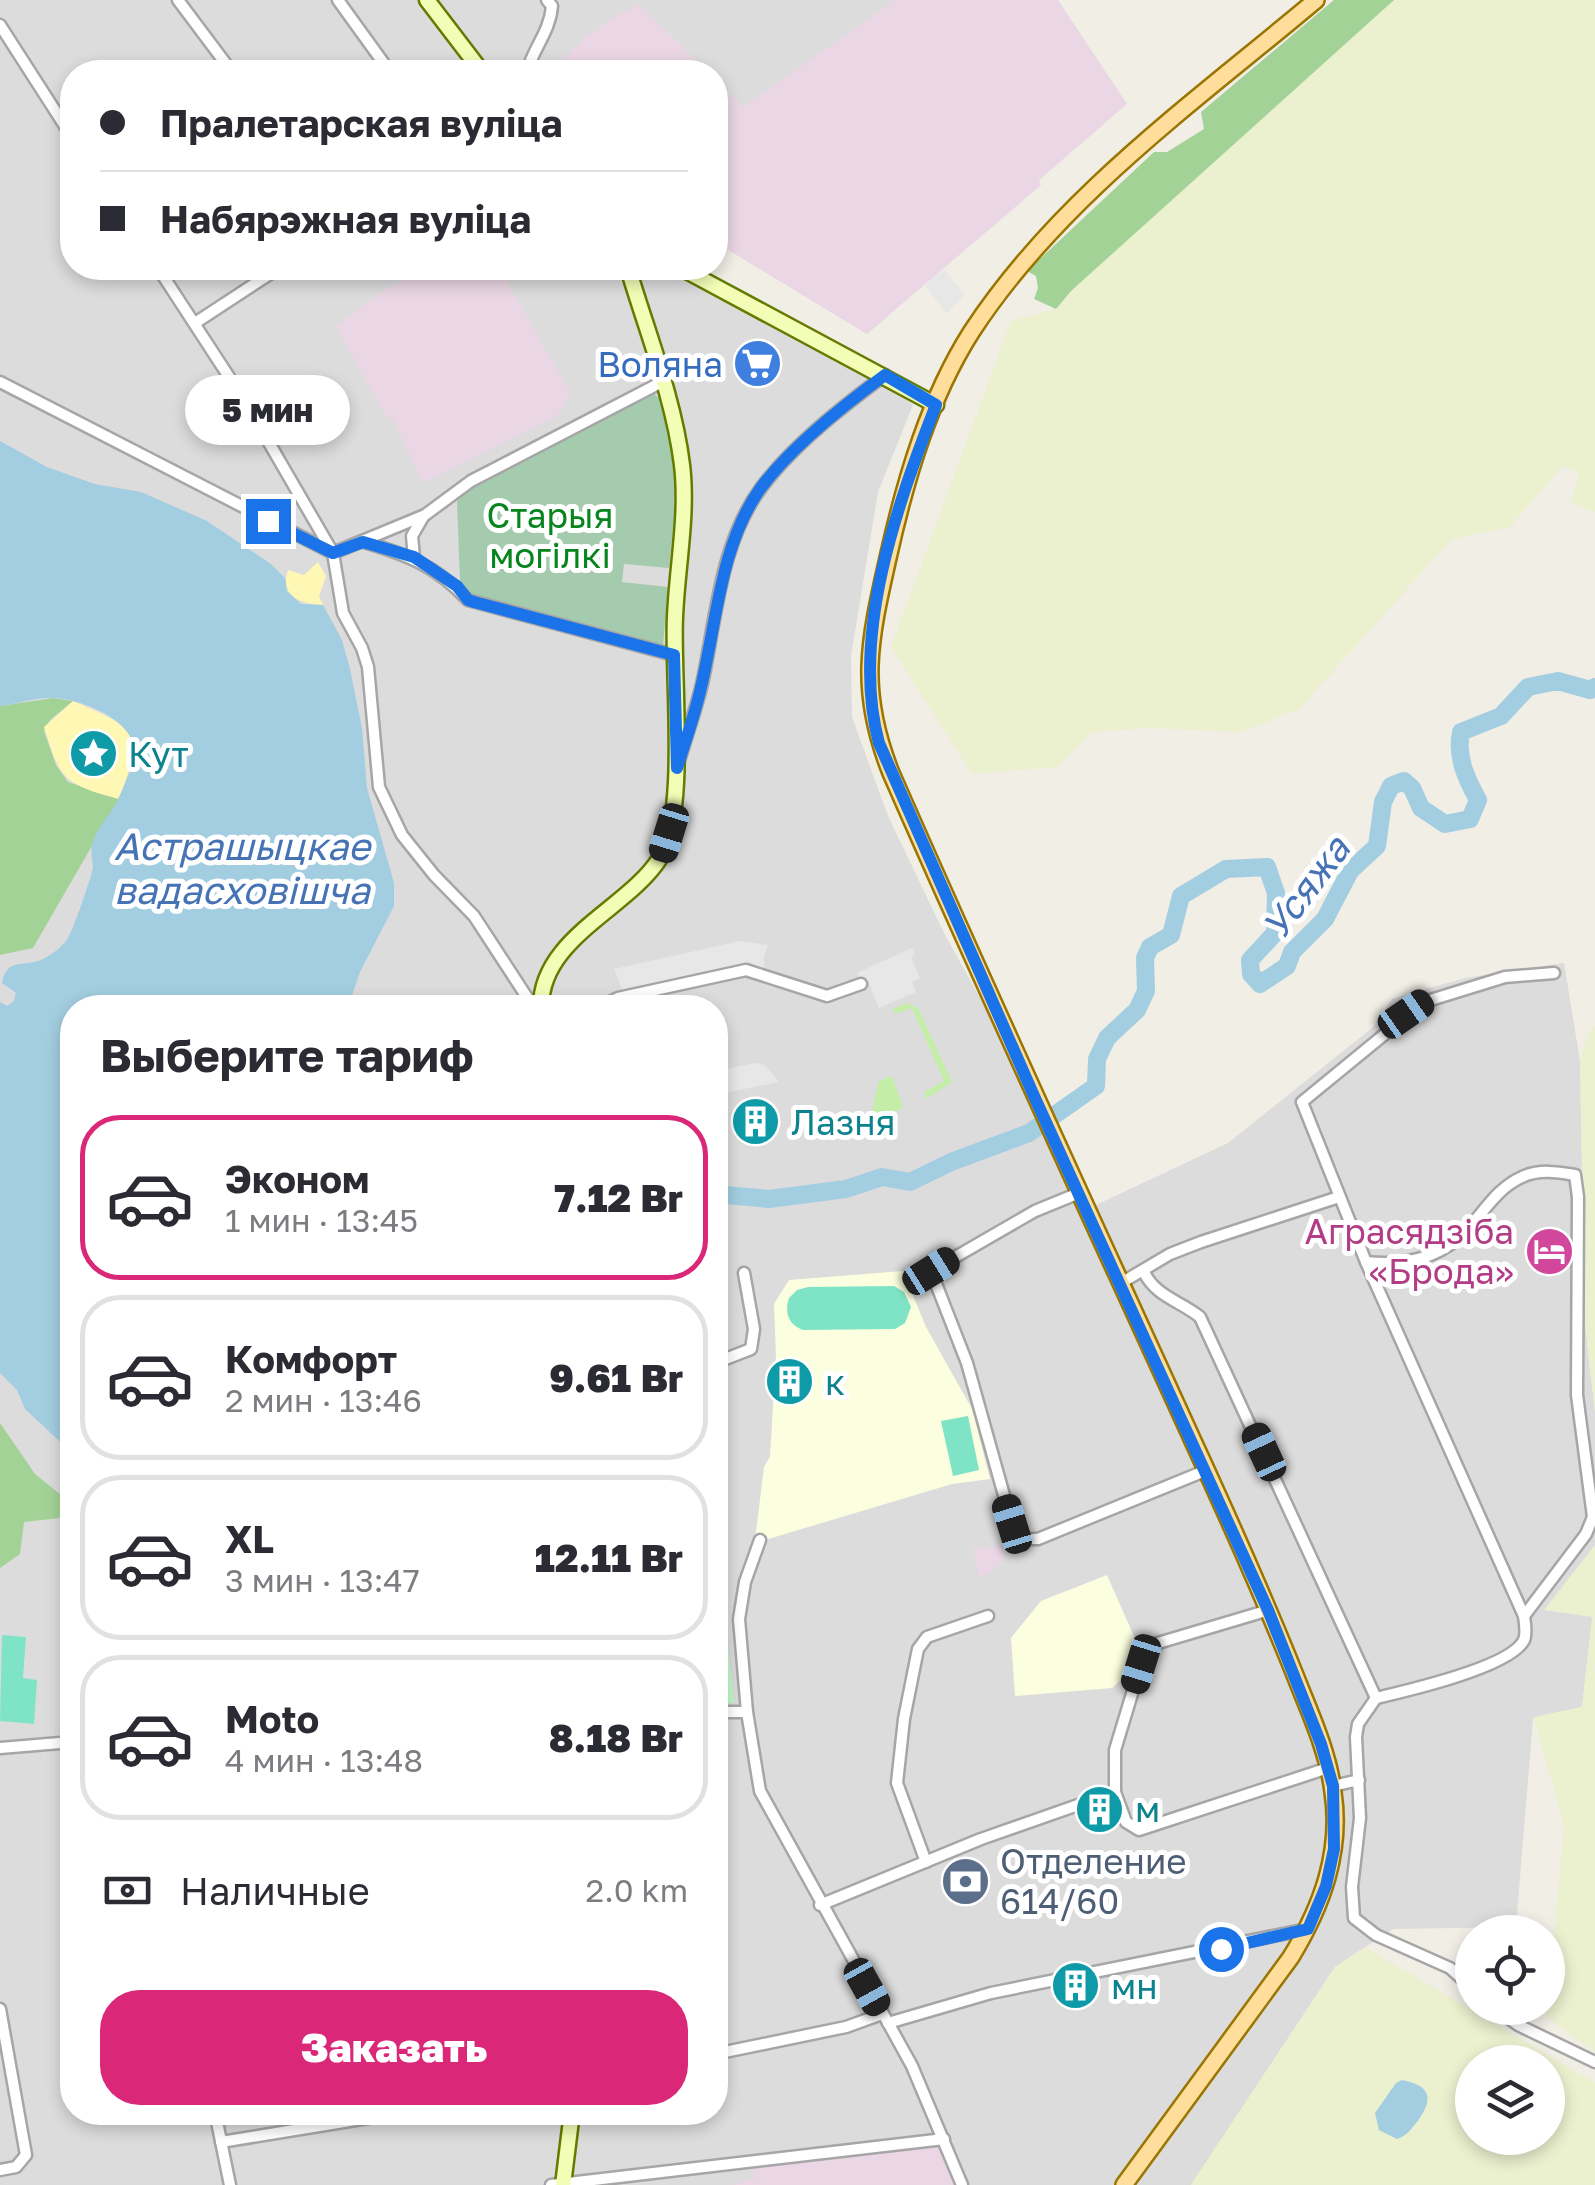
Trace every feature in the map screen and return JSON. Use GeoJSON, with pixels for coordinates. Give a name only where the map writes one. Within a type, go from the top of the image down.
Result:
{"type":"FeatureCollection","features":[{"type":"Feature","properties":{"kind":"main road"},"geometry":{"type":"LineString","coordinates":[[1124,2185],[1292,1957],[1308,1929],[1326,1886],[1334,1849],[1333,1786],[1268,1610],[891,773],[872,717],[868,676],[875,615],[904,491],[936,405],[971,333],[1038,245],[1152,138],[1316,0]]}},
{"type":"Feature","properties":{"kind":"street"},"geometry":{"type":"LineString","coordinates":[[178,0],[223,60]]}},
{"type":"Feature","properties":{"kind":"street"},"geometry":{"type":"LineString","coordinates":[[338,0],[381,60]]}},
{"type":"Feature","properties":{"kind":"street"},"geometry":{"type":"LineString","coordinates":[[427,0],[473,60]]}},
{"type":"Feature","properties":{"kind":"street"},"geometry":{"type":"LineString","coordinates":[[530,60],[551,24],[552,6],[547,0]]}},
{"type":"Feature","properties":{"kind":"street"},"geometry":{"type":"LineString","coordinates":[[0,25],[60,118]]}},
{"type":"Feature","properties":{"kind":"street"},"geometry":{"type":"LineString","coordinates":[[166,280],[280,459],[333,553],[343,613],[368,667],[379,787],[402,835],[474,916],[528,995]]}},
{"type":"Feature","properties":{"kind":"street"},"geometry":{"type":"LineString","coordinates":[[195,323],[261,280]]}},
{"type":"Feature","properties":{"kind":"street"},"geometry":{"type":"LineString","coordinates":[[539,995],[566,949],[662,856],[669,833],[677,768],[674,655],[682,470],[662,382],[632,280]]}},
{"type":"Feature","properties":{"kind":"street"},"geometry":{"type":"LineString","coordinates":[[704,280],[936,405]]}},
{"type":"Feature","properties":{"kind":"street"},"geometry":{"type":"LineString","coordinates":[[677,768],[701,690],[726,565],[738,530],[760,489],[794,451],[885,375]]}},
{"type":"Feature","properties":{"kind":"street"},"geometry":{"type":"LineString","coordinates":[[0,382],[333,553],[425,515],[471,481],[662,382]]}},
{"type":"Feature","properties":{"kind":"street"},"geometry":{"type":"LineString","coordinates":[[414,557],[412,536],[425,515]]}},
{"type":"Feature","properties":{"kind":"street"},"geometry":{"type":"LineString","coordinates":[[363,542],[414,557],[457,586],[468,600],[674,655]]}},
{"type":"Feature","properties":{"kind":"street"},"geometry":{"type":"LineString","coordinates":[[632,995],[746,970],[827,996],[861,984]]}},
{"type":"Feature","properties":{"kind":"street"},"geometry":{"type":"LineString","coordinates":[[1455,1973],[1376,1935],[1354,1918],[1360,1818],[1358,1724],[1376,1698],[1456,1678],[1521,1645],[1526,1636],[1524,1616],[1366,1262],[1302,1102],[1424,1002],[1505,977],[1554,972]]}},
{"type":"Feature","properties":{"kind":"street"},"geometry":{"type":"LineString","coordinates":[[1366,1262],[1404,1264],[1431,1255],[1466,1232],[1496,1194],[1524,1176],[1547,1171],[1575,1175],[1577,1395],[1593,1517],[1586,1534],[1524,1616]]}},
{"type":"Feature","properties":{"kind":"street"},"geometry":{"type":"LineString","coordinates":[[1078,1193],[1035,1211],[931,1271],[967,1364],[1012,1524],[1022,1539],[1038,1539],[1206,1470]]}},
{"type":"Feature","properties":{"kind":"street"},"geometry":{"type":"LineString","coordinates":[[1121,1282],[1170,1254],[1339,1197]]}},
{"type":"Feature","properties":{"kind":"street"},"geometry":{"type":"LineString","coordinates":[[1144,1272],[1159,1293],[1184,1304],[1200,1317],[1376,1698]]}},
{"type":"Feature","properties":{"kind":"street"},"geometry":{"type":"LineString","coordinates":[[728,1358],[751,1349],[754,1329],[744,1273]]}},
{"type":"Feature","properties":{"kind":"street"},"geometry":{"type":"LineString","coordinates":[[760,1540],[745,1582],[738,1619],[760,1791],[885,2019],[944,2138],[962,2185]]}},
{"type":"Feature","properties":{"kind":"street"},"geometry":{"type":"LineString","coordinates":[[1268,1610],[1158,1643],[1145,1655],[1115,1750],[1116,1792],[1126,1822],[1139,1830],[1328,1768]]}},
{"type":"Feature","properties":{"kind":"street"},"geometry":{"type":"LineString","coordinates":[[926,1862],[897,1782],[918,1650],[927,1637],[988,1616]]}},
{"type":"Feature","properties":{"kind":"street"},"geometry":{"type":"LineString","coordinates":[[728,1712],[747,1712]]}},
{"type":"Feature","properties":{"kind":"street"},"geometry":{"type":"LineString","coordinates":[[0,1748],[60,1743]]}},
{"type":"Feature","properties":{"kind":"street"},"geometry":{"type":"LineString","coordinates":[[1333,1786],[1359,1780]]}},
{"type":"Feature","properties":{"kind":"street"},"geometry":{"type":"LineString","coordinates":[[820,1905],[1036,1818],[1116,1792]]}},
{"type":"Feature","properties":{"kind":"street"},"geometry":{"type":"LineString","coordinates":[[728,2051],[1308,1929]]}},
{"type":"Feature","properties":{"kind":"street"},"geometry":{"type":"LineString","coordinates":[[0,2009],[26,2155],[16,2167],[0,2170]]}},
{"type":"Feature","properties":{"kind":"street"},"geometry":{"type":"LineString","coordinates":[[1518,2025],[1595,2062]]}},
{"type":"Feature","properties":{"kind":"street"},"geometry":{"type":"LineString","coordinates":[[217,2125],[230,2185]]}},
{"type":"Feature","properties":{"kind":"street"},"geometry":{"type":"LineString","coordinates":[[221,2142],[325,2125]]}},
{"type":"Feature","properties":{"kind":"street"},"geometry":{"type":"LineString","coordinates":[[570,2125],[559,2184],[944,2138]]}},
{"type":"Feature","properties":{"kind":"shaded area"},"geometry":{"type":"Polygon","coordinates":[[[0,0],[896,0],[743,108],[728,93],[728,60],[696,60],[639,5],[571,60],[60,60],[60,280],[694,280],[886,383],[913,405],[878,492],[851,656],[852,717],[888,816],[945,935],[1096,1205],[1228,1143],[1372,1028],[1392,999],[1465,978],[1564,963],[1580,1061],[1585,1324],[1595,1412],[1595,1545],[1545,1610],[1593,1616],[1582,1707],[1533,1718],[1517,1915],[1455,1915],[1455,1928],[1393,1929],[1335,1967],[1191,2185],[0,2185],[0,0]]]}},
{"type":"Feature","properties":{"kind":"shaded area"},"geometry":{"type":"Polygon","coordinates":[[[896,0],[1058,0],[1127,104],[1039,180],[1041,185],[867,334],[728,250],[728,93],[743,107],[896,0]]]}},
{"type":"Feature","properties":{"kind":"shaded area"},"geometry":{"type":"Polygon","coordinates":[[[1394,0],[1595,0],[1595,512],[1571,503],[1579,472],[1562,466],[1510,527],[1452,539],[1299,709],[1240,732],[1149,728],[1092,732],[1058,767],[972,774],[891,647],[1011,321],[1056,309],[1071,291],[1394,0]]]}},
{"type":"Feature","properties":{"kind":"shaded area"},"geometry":{"type":"Polygon","coordinates":[[[639,5],[696,60],[563,60],[609,20],[639,5]]]}},
{"type":"Feature","properties":{"kind":"shaded area"},"geometry":{"type":"Polygon","coordinates":[[[944,269],[965,294],[947,314],[925,286],[944,269]]]}},
{"type":"Feature","properties":{"kind":"shaded area"},"geometry":{"type":"Polygon","coordinates":[[[404,280],[506,280],[570,392],[557,416],[423,483],[393,418],[386,417],[336,326],[404,280]]]}},
{"type":"Feature","properties":{"kind":"shaded area"},"geometry":{"type":"Polygon","coordinates":[[[740,941],[768,945],[764,969],[734,965],[623,992],[614,969],[740,941]]]}},
{"type":"Feature","properties":{"kind":"shaded area"},"geometry":{"type":"Polygon","coordinates":[[[912,948],[915,955],[911,958],[920,978],[912,982],[916,992],[879,1008],[866,977],[860,979],[857,973],[912,948]]]}},
{"type":"Feature","properties":{"kind":"shaded area"},"geometry":{"type":"Polygon","coordinates":[[[1595,1025],[1595,1412],[1585,1324],[1580,1061],[1588,1033],[1595,1025]]]}},
{"type":"Feature","properties":{"kind":"shaded area"},"geometry":{"type":"Polygon","coordinates":[[[765,1065],[779,1082],[728,1092],[728,1068],[765,1065]]]}},
{"type":"Feature","properties":{"kind":"shaded area"},"geometry":{"type":"Polygon","coordinates":[[[903,1271],[926,1327],[972,1409],[990,1479],[952,1484],[755,1540],[764,1467],[770,1457],[776,1356],[774,1304],[789,1280],[903,1271]]]}},
{"type":"Feature","properties":{"kind":"shaded area"},"geometry":{"type":"Polygon","coordinates":[[[1595,1545],[1595,2052],[1558,2025],[1565,2025],[1565,1915],[1556,1915],[1564,1827],[1534,1717],[1582,1707],[1592,1617],[1544,1610],[1595,1545]]]}},
{"type":"Feature","properties":{"kind":"shaded area"},"geometry":{"type":"Polygon","coordinates":[[[1003,1546],[1003,1559],[992,1572],[979,1577],[973,1548],[1003,1546]]]}},
{"type":"Feature","properties":{"kind":"shaded area"},"geometry":{"type":"Polygon","coordinates":[[[1107,1575],[1136,1641],[1139,1664],[1112,1688],[1015,1696],[1011,1638],[1041,1601],[1107,1575]]]}},
{"type":"Feature","properties":{"kind":"shaded area"},"geometry":{"type":"Polygon","coordinates":[[[1365,1947],[1455,2000],[1455,2025],[1497,2025],[1531,2045],[1455,2045],[1455,2155],[1565,2155],[1565,2065],[1595,2083],[1595,2185],[1191,2185],[1335,1967],[1365,1947]]]}},
{"type":"Feature","properties":{"kind":"shaded area"},"geometry":{"type":"Polygon","coordinates":[[[935,2143],[955,2185],[733,2185],[755,2178],[751,2165],[935,2143]]]}},
{"type":"Feature","properties":{"kind":"green space"},"geometry":{"type":"Polygon","coordinates":[[[1334,0],[1394,0],[1071,291],[1056,309],[1034,299],[1038,288],[1036,276],[1027,271],[1154,152],[1167,152],[1204,129],[1201,112],[1334,0]]]}},
{"type":"Feature","properties":{"kind":"green space","name":"Старыя могілкі"},"geometry":{"type":"Polygon","coordinates":[[[654,394],[662,400],[674,469],[675,509],[669,568],[624,564],[622,582],[668,587],[663,646],[470,599],[460,580],[457,502],[466,489],[645,395],[654,394]]]}},
{"type":"Feature","properties":{"kind":"green space"},"geometry":{"type":"Polygon","coordinates":[[[53,698],[73,701],[50,720],[44,731],[56,765],[68,782],[119,799],[33,948],[0,955],[0,706],[53,698]]]}},
{"type":"Feature","properties":{"kind":"green space"},"geometry":{"type":"Polygon","coordinates":[[[907,1003],[918,1008],[952,1082],[926,1099],[924,1092],[944,1081],[912,1008],[895,1014],[893,1009],[907,1003]]]}},
{"type":"Feature","properties":{"kind":"green space"},"geometry":{"type":"Polygon","coordinates":[[[892,1076],[903,1107],[892,1114],[872,1111],[879,1081],[892,1076]]]}},
{"type":"Feature","properties":{"kind":"green space"},"geometry":{"type":"Polygon","coordinates":[[[894,1286],[904,1292],[911,1307],[905,1323],[895,1329],[803,1330],[791,1322],[788,1313],[789,1298],[808,1287],[894,1286]]]}},
{"type":"Feature","properties":{"kind":"green space"},"geometry":{"type":"Polygon","coordinates":[[[968,1416],[979,1470],[953,1476],[941,1421],[968,1416]]]}},
{"type":"Feature","properties":{"kind":"green space"},"geometry":{"type":"Polygon","coordinates":[[[0,1423],[35,1474],[60,1494],[60,1516],[24,1522],[20,1554],[0,1568],[0,1423]]]}},
{"type":"Feature","properties":{"kind":"green space"},"geometry":{"type":"Polygon","coordinates":[[[2,1635],[26,1637],[23,1678],[37,1680],[34,1724],[0,1721],[2,1635]]]}},
{"type":"Feature","properties":{"kind":"green space"},"geometry":{"type":"Polygon","coordinates":[[[728,1646],[734,1703],[728,1703],[728,1646]]]}},
{"type":"Feature","properties":{"kind":"sand"},"geometry":{"type":"Polygon","coordinates":[[[318,562],[326,576],[319,596],[323,605],[294,597],[286,579],[288,570],[304,575],[318,562]]]}},
{"type":"Feature","properties":{"kind":"sand","name":"Кут"},"geometry":{"type":"Polygon","coordinates":[[[73,701],[123,726],[130,735],[132,759],[119,799],[86,789],[60,769],[44,727],[73,701]]]}},
{"type":"Feature","properties":{"kind":"water","name":"Астрашыцкае вадасховішча"},"geometry":{"type":"Polygon","coordinates":[[[0,441],[47,467],[95,484],[141,492],[207,521],[271,564],[285,578],[287,591],[301,604],[323,605],[342,640],[350,669],[362,728],[367,788],[394,883],[394,906],[352,995],[60,995],[60,1442],[25,1409],[17,1390],[0,1373],[0,1002],[7,1006],[16,993],[2,983],[12,966],[46,957],[70,935],[92,873],[94,840],[120,795],[133,762],[134,748],[121,725],[80,703],[47,698],[0,706],[0,441]]]}},
{"type":"Feature","properties":{"kind":"water"},"geometry":{"type":"Polygon","coordinates":[[[1402,2080],[1425,2090],[1427,2101],[1417,2122],[1397,2139],[1379,2130],[1375,2113],[1402,2080]]]}},
{"type":"Feature","properties":{"kind":"waterway","name":"Усяжа"},"geometry":{"type":"LineString","coordinates":[[728,1195],[769,1199],[846,1189],[882,1177],[910,1182],[1029,1133],[1096,1086],[1097,1059],[1107,1038],[1137,1010],[1146,991],[1145,958],[1150,947],[1171,935],[1181,896],[1226,869],[1267,867],[1276,893],[1275,933],[1250,960],[1251,974],[1260,984],[1287,966],[1292,952],[1325,919],[1350,871],[1377,846],[1383,802],[1391,786],[1404,781],[1412,788],[1421,808],[1445,824],[1470,819],[1478,800],[1461,759],[1461,732],[1501,716],[1528,687],[1558,681],[1590,690],[1595,687]]}},
{"type":"Feature","properties":{"kind":"place","name":"Воляна"},"geometry":{"type":"Point","coordinates":[758,364]}},
{"type":"Feature","properties":{"kind":"place","name":"Кут"},"geometry":{"type":"Point","coordinates":[93,754]}},
{"type":"Feature","properties":{"kind":"place","name":"Лазня"},"geometry":{"type":"Point","coordinates":[756,1122]}},
{"type":"Feature","properties":{"kind":"place","name":"Аграсядзіба «Брода»"},"geometry":{"type":"Point","coordinates":[1549,1251]}},
{"type":"Feature","properties":{"kind":"place","name":"к"},"geometry":{"type":"Point","coordinates":[790,1382]}},
{"type":"Feature","properties":{"kind":"place","name":"м"},"geometry":{"type":"Point","coordinates":[1100,1809]}},
{"type":"Feature","properties":{"kind":"place","name":"Отделение 614/60"},"geometry":{"type":"Point","coordinates":[965,1881]}},
{"type":"Feature","properties":{"kind":"place","name":"мн"},"geometry":{"type":"Point","coordinates":[1076,1986]}},
{"type":"Feature","properties":{"kind":"route"},"geometry":{"type":"LineString","coordinates":[[268,521],[333,553],[363,542],[414,557],[474,602],[674,655],[677,768],[701,690],[726,565],[738,530],[760,489],[794,451],[885,375],[936,405],[904,491],[869,648],[872,717],[879,743],[1034,1096],[1268,1610],[1321,1744],[1333,1786],[1334,1849],[1326,1886],[1308,1929],[1221,1949]]}}]}
